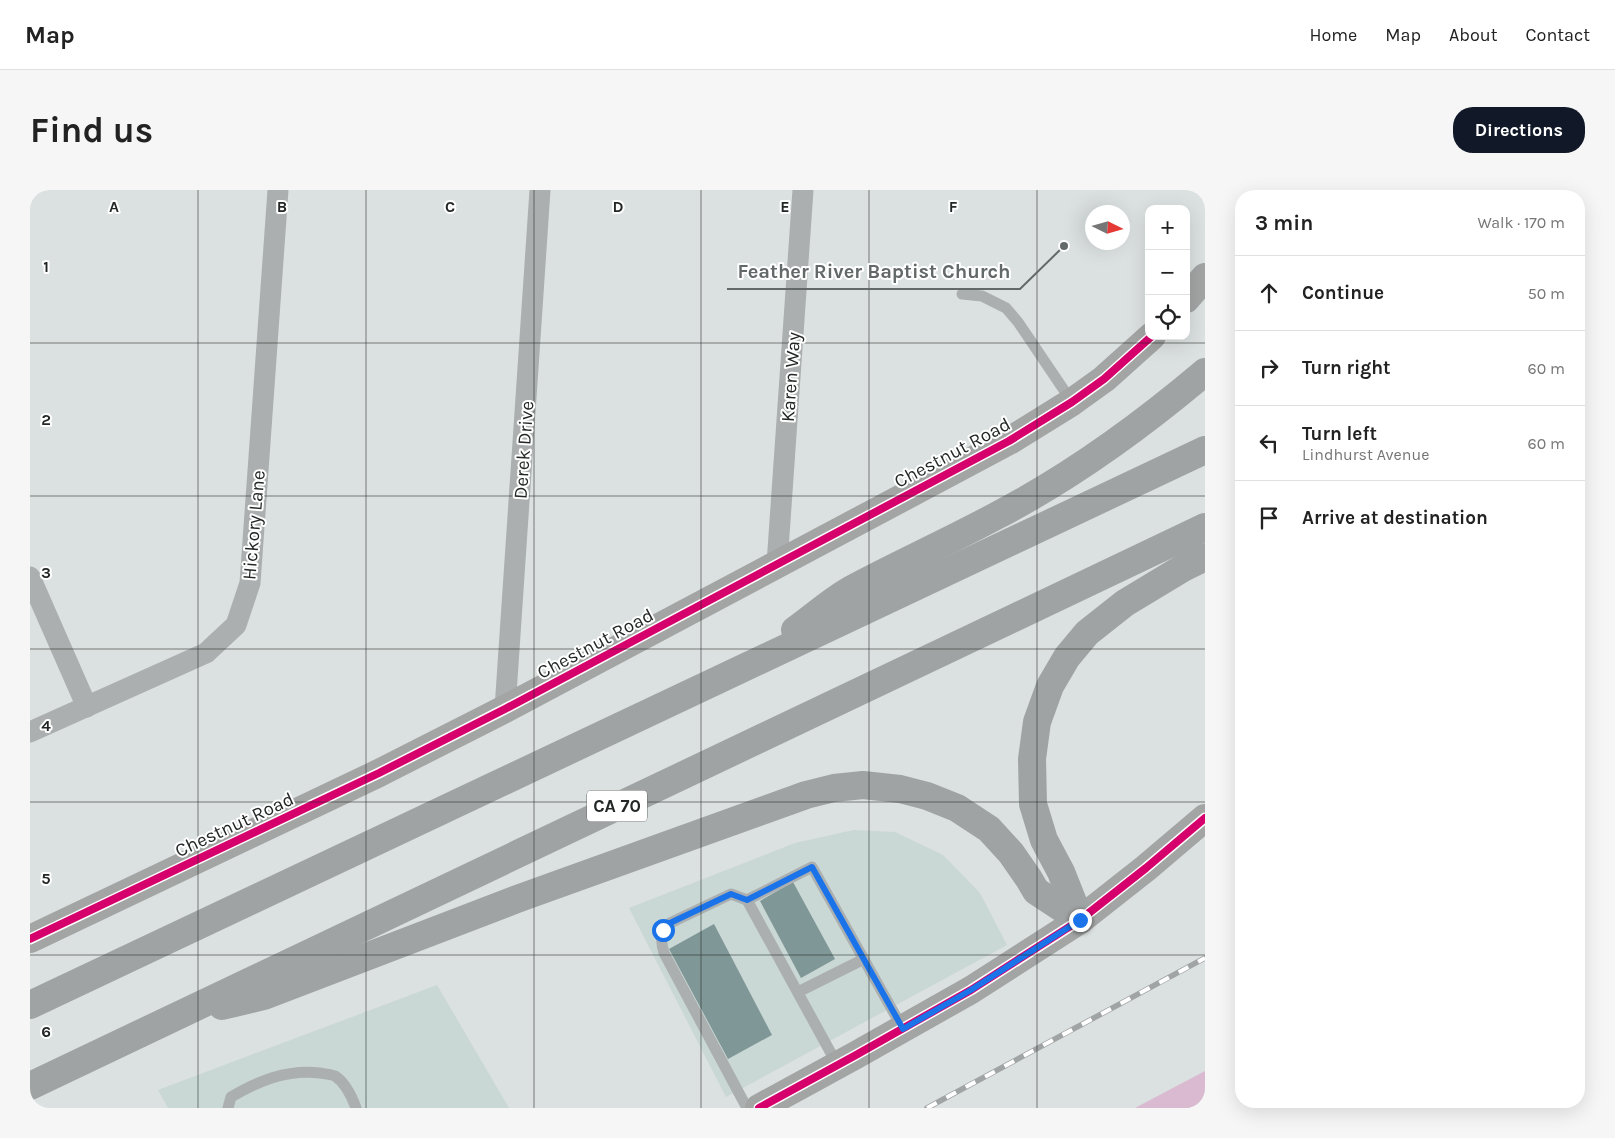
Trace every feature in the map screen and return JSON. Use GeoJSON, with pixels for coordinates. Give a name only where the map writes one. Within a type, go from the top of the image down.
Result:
{"type":"FeatureCollection","features":[{"type":"Feature","properties":{"kind":"highway"},"geometry":{"type":"LineString","coordinates":[[736,673],[848,591],[997,516],[1110,447],[1166,405],[1205,372]]}},
{"type":"Feature","properties":{"kind":"highway"},"geometry":{"type":"LineString","coordinates":[[30,1005],[1205,450]]}},
{"type":"Feature","properties":{"kind":"highway","name":"CA 70"},"geometry":{"type":"LineString","coordinates":[[30,1086],[1205,527]]}},
{"type":"Feature","properties":{"kind":"highway"},"geometry":{"type":"LineString","coordinates":[[1080,920],[1061,872],[1044,840],[1033,804],[1032,759],[1037,722],[1050,686],[1067,657],[1087,633],[1125,604],[1205,557]]}},
{"type":"Feature","properties":{"kind":"highway"},"geometry":{"type":"LineString","coordinates":[[173,1019],[264,996],[527,896],[806,795],[834,788],[863,786],[900,789],[927,796],[957,808],[989,829],[1011,853],[1036,891],[1080,920]]}},
{"type":"Feature","properties":{"kind":"street","name":"Hickory Lane"},"geometry":{"type":"LineString","coordinates":[[30,732],[206,653],[236,625],[250,583],[278,190]]}},
{"type":"Feature","properties":{"kind":"street","name":"Derek Drive"},"geometry":{"type":"LineString","coordinates":[[505,709],[540,190]]}},
{"type":"Feature","properties":{"kind":"street","name":"Karen Way"},"geometry":{"type":"LineString","coordinates":[[777,564],[803,190]]}},
{"type":"Feature","properties":{"kind":"street"},"geometry":{"type":"LineString","coordinates":[[1189,295],[1205,277]]}},
{"type":"Feature","properties":{"kind":"street","name":"Chestnut Road"},"geometry":{"type":"LineString","coordinates":[[30,939],[379,773],[505,709],[1009,441],[1072,402],[1104,379],[1148,340]]}},
{"type":"Feature","properties":{"kind":"street"},"geometry":{"type":"LineString","coordinates":[[30,577],[86,707]]}},
{"type":"Feature","properties":{"kind":"street"},"geometry":{"type":"LineString","coordinates":[[759,1108],[838,1066],[971,990],[1080,920],[1205,818]]}},
{"type":"Feature","properties":{"kind":"lane"},"geometry":{"type":"LineString","coordinates":[[962,294],[982,296],[1006,308],[1018,322],[1072,402]]}},
{"type":"Feature","properties":{"kind":"lane"},"geometry":{"type":"LineString","coordinates":[[747,900],[812,867],[903,1029]]}},
{"type":"Feature","properties":{"kind":"lane"},"geometry":{"type":"LineString","coordinates":[[747,1108],[664,953],[661,943],[663,930],[670,923],[731,894],[747,900],[838,1066]]}},
{"type":"Feature","properties":{"kind":"lane"},"geometry":{"type":"LineString","coordinates":[[798,992],[864,959]]}},
{"type":"Feature","properties":{"kind":"lane"},"geometry":{"type":"LineString","coordinates":[[228,1108],[231,1096],[252,1084],[278,1075],[311,1072],[334,1076],[350,1091],[356,1108]]}},
{"type":"Feature","properties":{"kind":"shaded area"},"geometry":{"type":"Polygon","coordinates":[[[854,830],[895,832],[943,855],[980,893],[1007,945],[726,1097],[629,908],[795,843],[854,830]]]}},
{"type":"Feature","properties":{"kind":"shaded area"},"geometry":{"type":"Polygon","coordinates":[[[437,985],[509,1108],[168,1108],[158,1090],[437,985]]]}},
{"type":"Feature","properties":{"kind":"shaded area"},"geometry":{"type":"Polygon","coordinates":[[[1205,1071],[1205,1108],[1135,1108],[1205,1071]]]}},
{"type":"Feature","properties":{"kind":"building"},"geometry":{"type":"Polygon","coordinates":[[[793,882],[835,959],[801,978],[760,901],[793,882]]]}},
{"type":"Feature","properties":{"kind":"building"},"geometry":{"type":"Polygon","coordinates":[[[714,924],[772,1035],[728,1059],[669,949],[714,924]]]}},
{"type":"Feature","properties":{"kind":"railway"},"geometry":{"type":"LineString","coordinates":[[927,1108],[1205,958]]}},
{"type":"Feature","properties":{"kind":"cycle path"},"geometry":{"type":"LineString","coordinates":[[30,939],[379,773],[505,709],[1009,441],[1072,402],[1104,379],[1148,340]]}},
{"type":"Feature","properties":{"kind":"cycle path"},"geometry":{"type":"LineString","coordinates":[[759,1108],[971,990],[1080,920],[1205,818]]}},
{"type":"Feature","properties":{"kind":"place","name":"Feather River Baptist Church"},"geometry":{"type":"Point","coordinates":[1064,246]}},
{"type":"Feature","properties":{"kind":"route"},"geometry":{"type":"LineString","coordinates":[[663,930],[670,923],[731,894],[747,900],[812,867],[903,1029],[971,990],[1080,920]]}}]}
